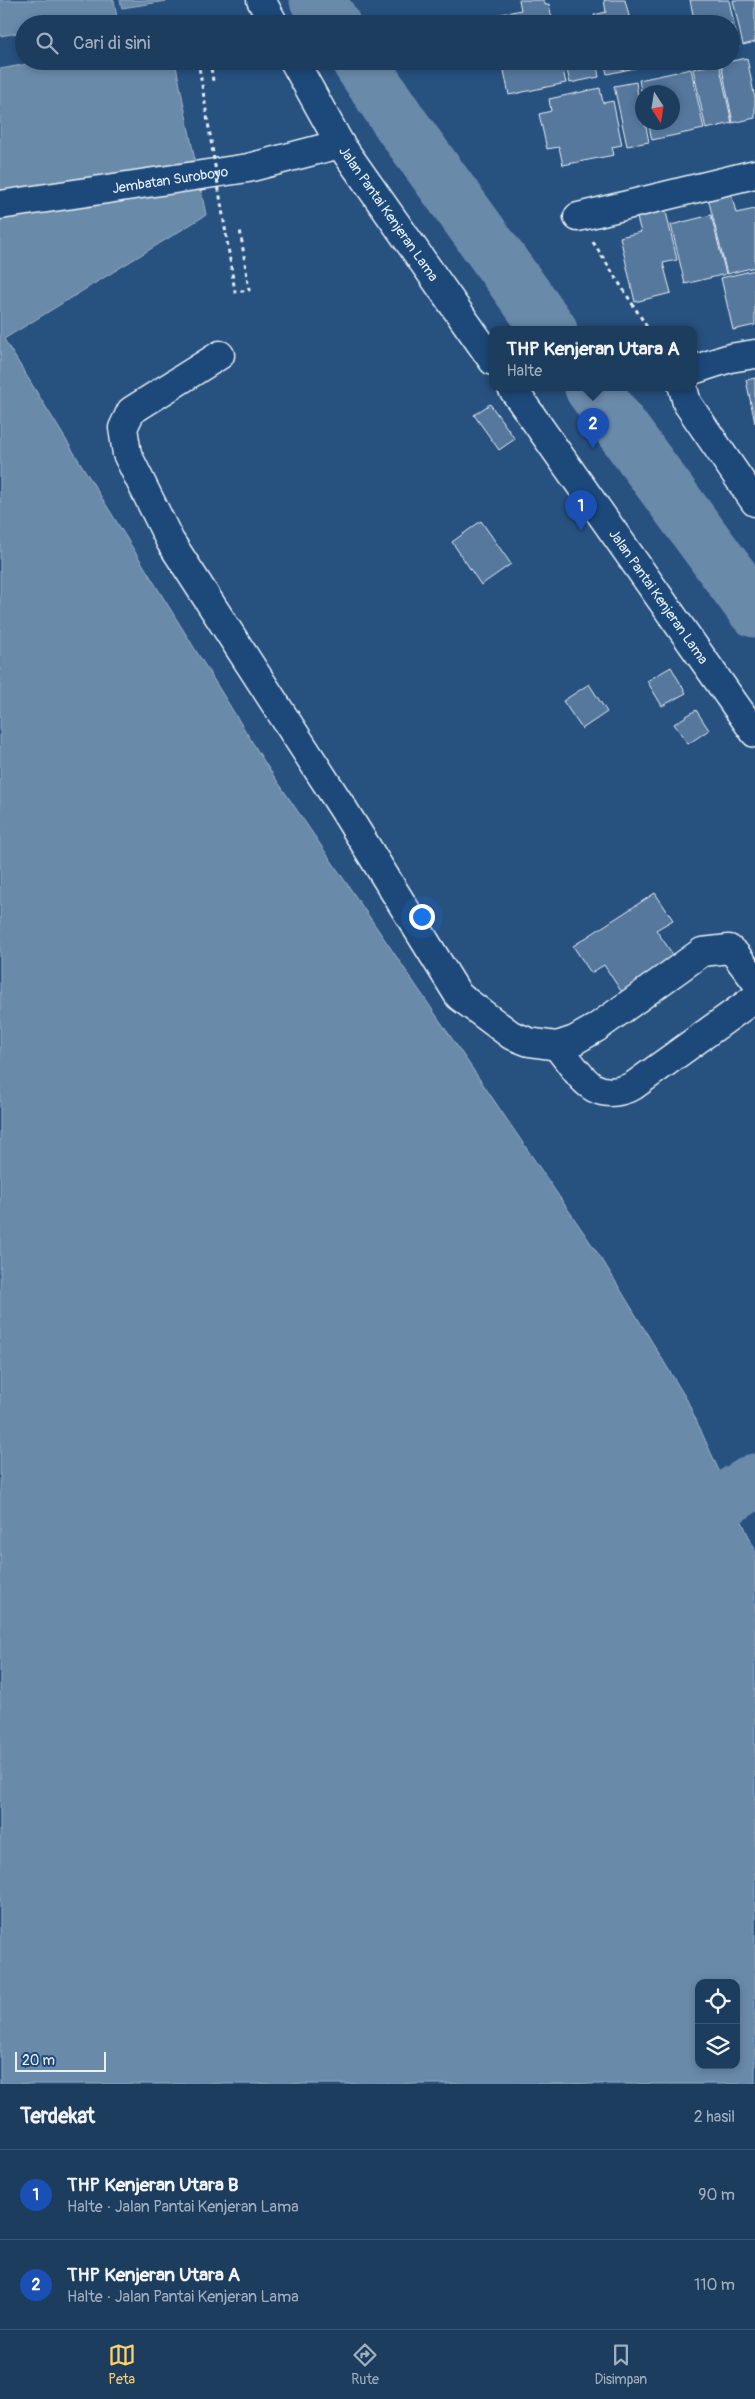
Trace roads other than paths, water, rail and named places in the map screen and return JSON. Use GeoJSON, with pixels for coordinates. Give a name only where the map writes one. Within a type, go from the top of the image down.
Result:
{"type":"FeatureCollection","features":[{"type":"Feature","properties":{"kind":"main road"},"geometry":{"type":"LineString","coordinates":[[261,0],[269,15]]}},
{"type":"Feature","properties":{"kind":"main road","name":"Jalan Pantai Kenjeran Lama"},"geometry":{"type":"LineString","coordinates":[[299,70],[340,144],[489,355]]}},
{"type":"Feature","properties":{"kind":"main road","name":"Jembatan Suroboyo"},"geometry":{"type":"LineString","coordinates":[[0,205],[248,168],[340,144]]}},
{"type":"Feature","properties":{"kind":"main road"},"geometry":{"type":"LineString","coordinates":[[578,217],[755,174]]}},
{"type":"Feature","properties":{"kind":"main road"},"geometry":{"type":"LineString","coordinates":[[697,369],[730,358],[755,354]]}},
{"type":"Feature","properties":{"kind":"main road"},"geometry":{"type":"LineString","coordinates":[[220,355],[131,411],[123,428],[127,454],[135,474],[170,541],[342,807],[459,996],[511,1034],[529,1042],[558,1046],[575,1040],[596,1028],[702,952],[728,949],[736,955],[755,980]]}},
{"type":"Feature","properties":{"kind":"main road","name":"Jalan Pantai Kenjeran Lama"},"geometry":{"type":"LineString","coordinates":[[514,391],[755,733]]}},
{"type":"Feature","properties":{"kind":"main road"},"geometry":{"type":"LineString","coordinates":[[684,391],[687,403],[755,502]]}},
{"type":"Feature","properties":{"kind":"main road"},"geometry":{"type":"LineString","coordinates":[[558,1046],[587,1084],[601,1092],[618,1093],[633,1086],[755,998]]}},
{"type":"Feature","properties":{"kind":"water"},"geometry":{"type":"Polygon","coordinates":[[[0,0],[114,0],[116,15],[15,15],[15,34],[0,36],[0,0]]]}},
{"type":"Feature","properties":{"kind":"water"},"geometry":{"type":"Polygon","coordinates":[[[120,0],[167,0],[167,1],[122,8],[120,0]]]}},
{"type":"Feature","properties":{"kind":"water"},"geometry":{"type":"Polygon","coordinates":[[[15,66],[15,70],[177,70],[206,215],[4,339],[267,766],[605,1264],[687,1400],[755,1550],[755,2084],[0,2084],[0,69],[15,66]]]}},
{"type":"Feature","properties":{"kind":"waterway"},"geometry":{"type":"LineString","coordinates":[[317,0],[327,15]]}},
{"type":"Feature","properties":{"kind":"waterway"},"geometry":{"type":"LineString","coordinates":[[365,70],[401,124],[547,326]]}},
{"type":"Feature","properties":{"kind":"waterway"},"geometry":{"type":"LineString","coordinates":[[594,391],[755,610]]}},
{"type":"Feature","properties":{"kind":"waterway"},"geometry":{"type":"LineString","coordinates":[[729,1497],[755,1481]]}},
{"type":"Feature","properties":{"kind":"place","name":"THP Kenjeran Utara A"},"geometry":{"type":"Point","coordinates":[593,449]}},
{"type":"Feature","properties":{"kind":"place","name":"THP Kenjeran Utara B"},"geometry":{"type":"Point","coordinates":[581,531]}}]}
